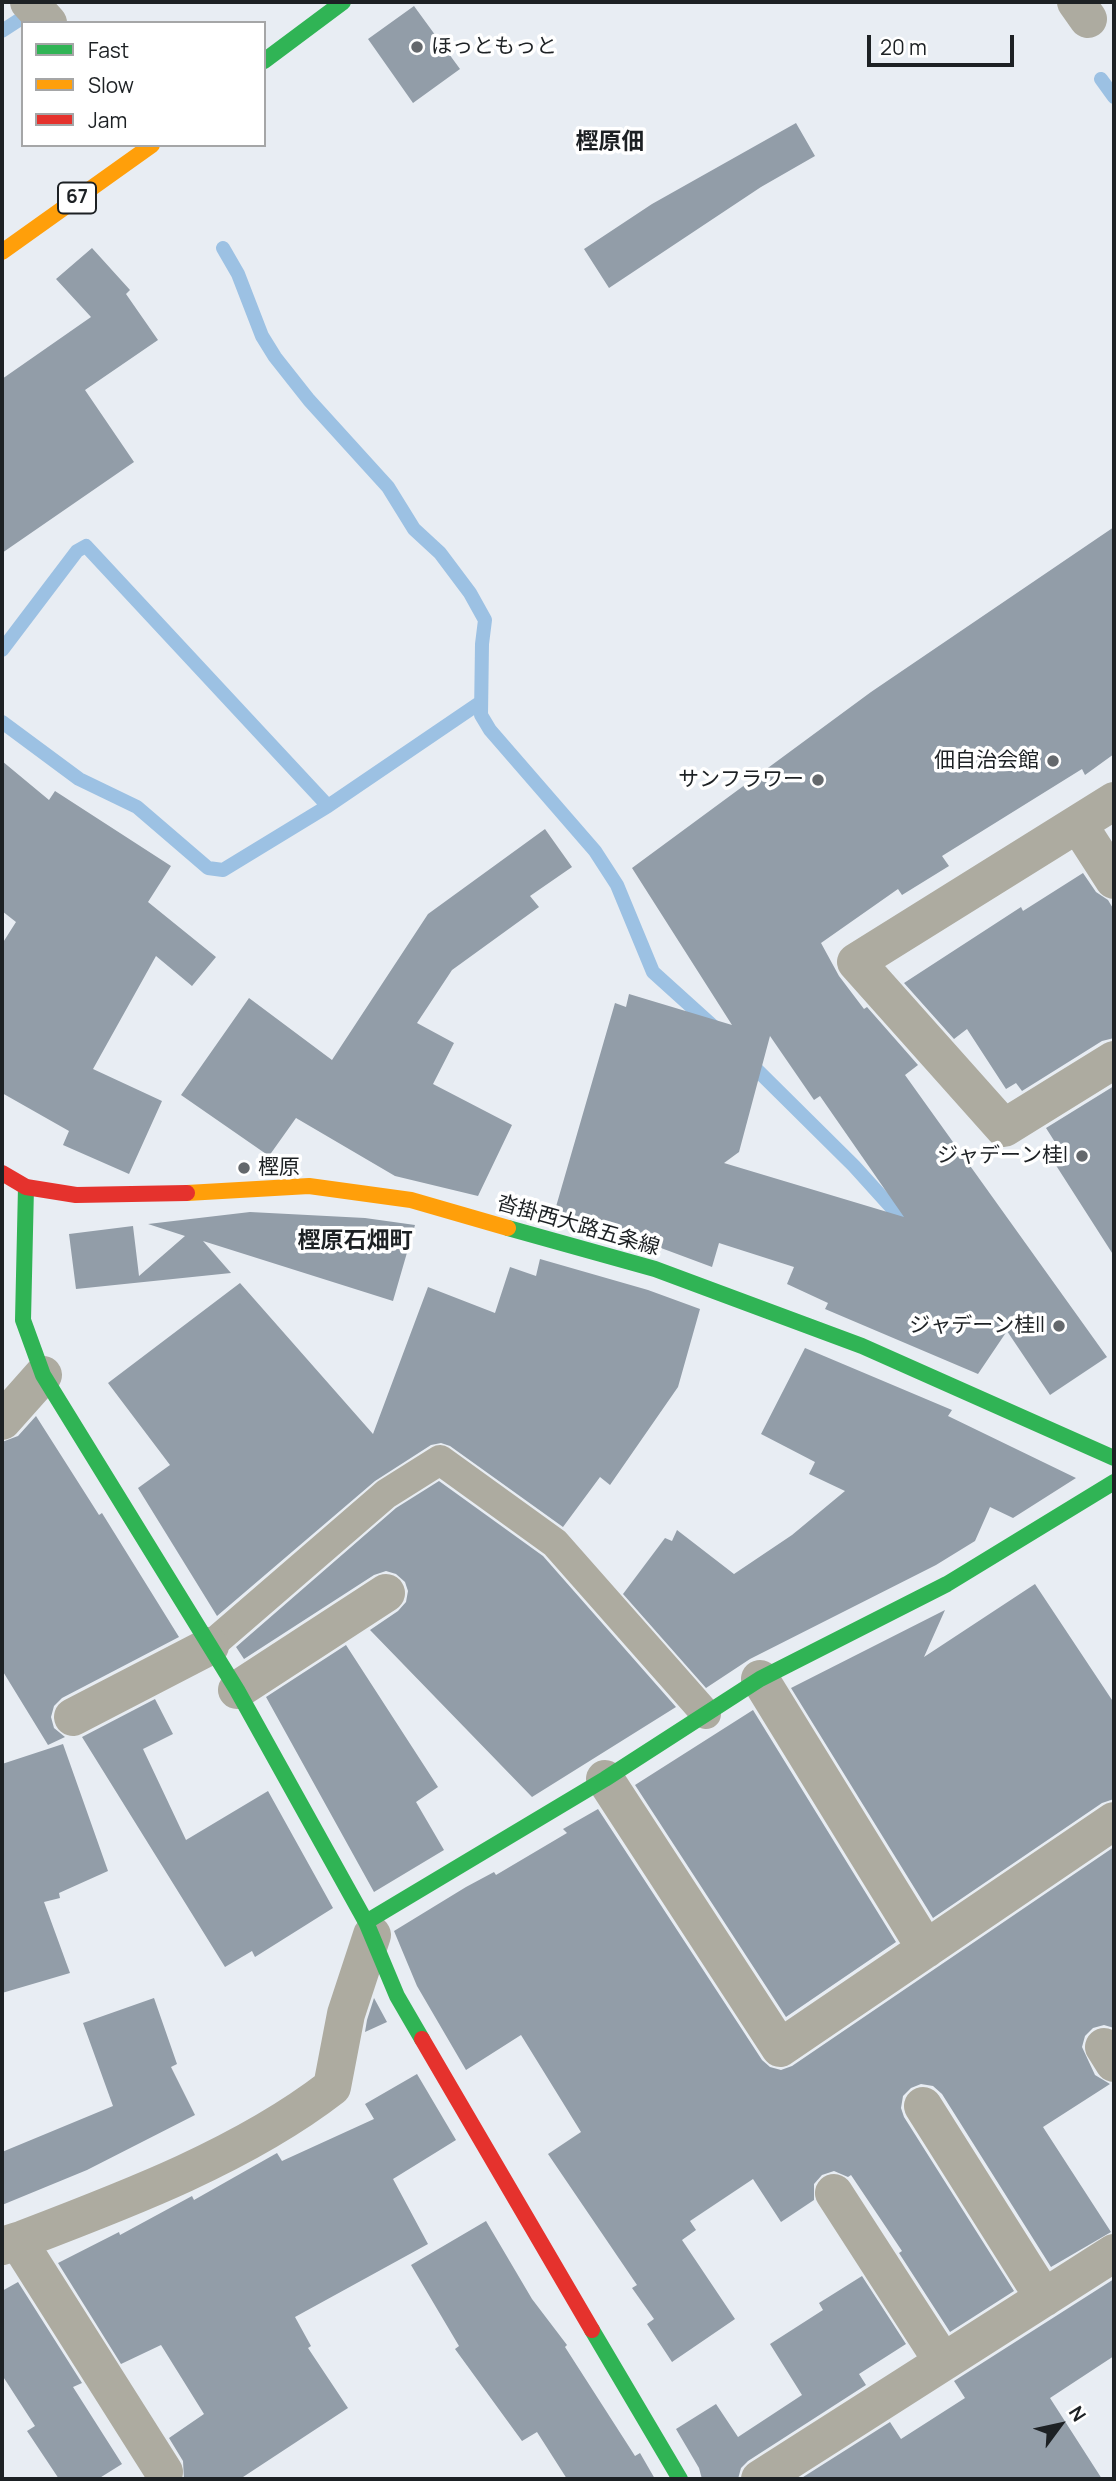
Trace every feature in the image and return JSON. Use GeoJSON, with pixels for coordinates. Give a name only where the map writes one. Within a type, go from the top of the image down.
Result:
{"type":"FeatureCollection","features":[{"type":"Feature","properties":{"kind":"street"},"geometry":{"type":"LineString","coordinates":[[29,2],[46,21]]}},
{"type":"Feature","properties":{"kind":"street"},"geometry":{"type":"LineString","coordinates":[[266,60],[343,2]]}},
{"type":"Feature","properties":{"kind":"street","name":"67"},"geometry":{"type":"LineString","coordinates":[[2,252],[149,147]]}},
{"type":"Feature","properties":{"kind":"street"},"geometry":{"type":"LineString","coordinates":[[1114,801],[856,962],[1003,1128],[1114,1060]]}},
{"type":"Feature","properties":{"kind":"street"},"geometry":{"type":"LineString","coordinates":[[1077,824],[1114,880]]}},
{"type":"Feature","properties":{"kind":"street","name":"沓掛西大路五条線"},"geometry":{"type":"LineString","coordinates":[[2,1173],[26,1187],[76,1195],[160,1196],[237,1188],[309,1186],[411,1200],[667,1273],[862,1346],[1114,1458]]}},
{"type":"Feature","properties":{"kind":"street"},"geometry":{"type":"LineString","coordinates":[[26,1187],[23,1320],[43,1375],[237,1690],[369,1929],[397,1996],[680,2479]]}},
{"type":"Feature","properties":{"kind":"street"},"geometry":{"type":"LineString","coordinates":[[2,1421],[43,1375]]}},
{"type":"Feature","properties":{"kind":"street"},"geometry":{"type":"LineString","coordinates":[[164,2472],[10,2244],[149,2191],[302,2110],[332,2087],[346,2014],[369,1929],[760,1679],[947,1584],[1114,1482]]}},
{"type":"Feature","properties":{"kind":"street"},"geometry":{"type":"LineString","coordinates":[[237,1690],[386,1592]]}},
{"type":"Feature","properties":{"kind":"street"},"geometry":{"type":"LineString","coordinates":[[73,1717],[211,1646]]}},
{"type":"Feature","properties":{"kind":"street"},"geometry":{"type":"LineString","coordinates":[[760,1679],[926,1949]]}},
{"type":"Feature","properties":{"kind":"street"},"geometry":{"type":"LineString","coordinates":[[605,1779],[780,2048],[1114,1821]]}},
{"type":"Feature","properties":{"kind":"street"},"geometry":{"type":"LineString","coordinates":[[922,2106],[1044,2298]]}},
{"type":"Feature","properties":{"kind":"street"},"geometry":{"type":"LineString","coordinates":[[834,2193],[943,2362]]}},
{"type":"Feature","properties":{"kind":"street"},"geometry":{"type":"LineString","coordinates":[[760,2479],[1114,2253]]}},
{"type":"Feature","properties":{"kind":"lane"},"geometry":{"type":"LineString","coordinates":[[211,1646],[386,1494],[440,1460],[555,1543],[706,1714]]}},
{"type":"Feature","properties":{"kind":"building"},"geometry":{"type":"Polygon","coordinates":[[[414,6],[460,69],[413,103],[368,39],[414,6]]]}},
{"type":"Feature","properties":{"kind":"building"},"geometry":{"type":"Polygon","coordinates":[[[796,123],[815,156],[761,187],[609,288],[584,249],[652,204],[796,123]]]}},
{"type":"Feature","properties":{"kind":"building"},"geometry":{"type":"Polygon","coordinates":[[[92,248],[130,290],[126,294],[158,340],[85,390],[134,462],[2,553],[2,379],[91,317],[56,279],[92,248]]]}},
{"type":"Feature","properties":{"kind":"building"},"geometry":{"type":"Polygon","coordinates":[[[1114,527],[1114,754],[1085,775],[1082,769],[942,856],[949,866],[902,895],[898,889],[821,943],[839,976],[864,1009],[867,1007],[918,1065],[905,1075],[1107,1357],[1050,1395],[1007,1331],[978,1374],[825,1309],[828,1303],[787,1284],[794,1267],[719,1243],[712,1267],[661,1248],[553,1217],[615,1003],[626,1007],[629,994],[732,1025],[632,868],[871,692],[1114,527]],[[770,1036],[739,1152],[724,1163],[904,1217],[820,1096],[814,1100],[770,1036]]]}},
{"type":"Feature","properties":{"kind":"building"},"geometry":{"type":"Polygon","coordinates":[[[2,761],[49,800],[55,791],[171,866],[148,902],[216,957],[192,986],[156,956],[93,1069],[162,1101],[129,1174],[63,1145],[69,1131],[2,1093],[2,944],[16,922],[2,911],[2,761]]]}},
{"type":"Feature","properties":{"kind":"building"},"geometry":{"type":"Polygon","coordinates":[[[545,829],[572,867],[530,896],[539,907],[452,970],[417,1023],[454,1043],[433,1084],[512,1125],[478,1196],[395,1176],[296,1118],[269,1156],[181,1095],[249,998],[332,1060],[428,914],[545,829]]]}},
{"type":"Feature","properties":{"kind":"building"},"geometry":{"type":"Polygon","coordinates":[[[1083,873],[1096,892],[1108,900],[1114,910],[1114,1038],[1102,1041],[1022,1091],[1016,1083],[1006,1089],[967,1029],[954,1039],[904,983],[1021,907],[1023,911],[1083,873]]]}},
{"type":"Feature","properties":{"kind":"building"},"geometry":{"type":"Polygon","coordinates":[[[1114,1086],[1114,1256],[1050,1156],[1060,1150],[1046,1128],[1114,1086]]]}},
{"type":"Feature","properties":{"kind":"building"},"geometry":{"type":"Polygon","coordinates":[[[250,1212],[365,1218],[415,1225],[393,1301],[203,1241],[231,1273],[76,1289],[69,1234],[133,1226],[139,1276],[185,1236],[148,1224],[250,1212]]]}},
{"type":"Feature","properties":{"kind":"building"},"geometry":{"type":"Polygon","coordinates":[[[540,1259],[648,1290],[700,1309],[678,1387],[610,1485],[600,1477],[563,1527],[450,1446],[441,1443],[431,1445],[375,1481],[217,1616],[138,1488],[170,1465],[108,1383],[240,1283],[373,1434],[428,1287],[495,1313],[510,1267],[536,1276],[540,1259]]]}},
{"type":"Feature","properties":{"kind":"building"},"geometry":{"type":"Polygon","coordinates":[[[805,1348],[952,1410],[948,1416],[1076,1478],[1013,1518],[990,1507],[975,1541],[936,1565],[750,1659],[706,1688],[623,1594],[665,1538],[672,1541],[677,1530],[734,1574],[792,1535],[845,1491],[809,1474],[815,1462],[761,1434],[805,1348]]]}},
{"type":"Feature","properties":{"kind":"building"},"geometry":{"type":"Polygon","coordinates":[[[36,1416],[99,1515],[102,1513],[179,1637],[62,1698],[54,1706],[51,1717],[54,1728],[65,1737],[48,1745],[2,1670],[2,1442],[18,1436],[36,1416]]]}},
{"type":"Feature","properties":{"kind":"building"},"geometry":{"type":"Polygon","coordinates":[[[439,1481],[543,1556],[676,1707],[532,1797],[370,1630],[398,1611],[406,1602],[408,1591],[405,1582],[396,1574],[386,1571],[374,1575],[244,1659],[236,1647],[396,1508],[439,1481]]]}},
{"type":"Feature","properties":{"kind":"building"},"geometry":{"type":"Polygon","coordinates":[[[1035,1584],[1114,1703],[1114,1799],[1102,1803],[933,1918],[791,1688],[945,1610],[924,1657],[1035,1584]]]}},
{"type":"Feature","properties":{"kind":"building"},"geometry":{"type":"Polygon","coordinates":[[[346,1645],[438,1787],[416,1802],[444,1850],[374,1892],[266,1697],[346,1645]]]}},
{"type":"Feature","properties":{"kind":"building"},"geometry":{"type":"Polygon","coordinates":[[[155,1699],[173,1734],[143,1749],[186,1840],[268,1791],[333,1908],[255,1957],[252,1951],[225,1967],[82,1737],[155,1699]]]}},
{"type":"Feature","properties":{"kind":"building"},"geometry":{"type":"Polygon","coordinates":[[[753,1710],[896,1942],[786,2017],[635,1785],[753,1710]]]}},
{"type":"Feature","properties":{"kind":"building"},"geometry":{"type":"Polygon","coordinates":[[[63,1744],[108,1871],[59,1893],[60,1898],[44,1902],[70,1973],[2,1993],[2,1764],[63,1744]]]}},
{"type":"Feature","properties":{"kind":"building"},"geometry":{"type":"Polygon","coordinates":[[[598,1809],[762,2060],[770,2067],[781,2070],[792,2066],[1114,1847],[1114,2028],[1104,2025],[1093,2028],[1085,2036],[1082,2047],[1095,2075],[1110,2084],[1043,2127],[1111,2232],[1051,2267],[942,2094],[933,2086],[921,2084],[911,2088],[903,2096],[901,2108],[904,2117],[1014,2291],[950,2332],[899,2253],[902,2251],[851,2175],[848,2177],[834,2171],[822,2175],[814,2184],[814,2200],[781,2222],[753,2179],[690,2221],[696,2230],[682,2240],[735,2319],[672,2362],[647,2324],[654,2319],[632,2288],[637,2285],[548,2154],[581,2132],[521,2035],[466,2070],[417,1986],[394,1931],[466,1887],[494,1872],[496,1875],[567,1833],[563,1829],[598,1809]]]}},
{"type":"Feature","properties":{"kind":"building"},"geometry":{"type":"Polygon","coordinates":[[[154,1998],[177,2064],[171,2067],[195,2115],[87,2170],[2,2205],[2,2152],[113,2106],[83,2023],[154,1998]]]}},
{"type":"Feature","properties":{"kind":"building"},"geometry":{"type":"Polygon","coordinates":[[[374,1998],[387,2022],[365,2032],[367,2020],[374,1998]]]}},
{"type":"Feature","properties":{"kind":"building"},"geometry":{"type":"Polygon","coordinates":[[[417,2074],[456,2140],[393,2179],[428,2244],[295,2317],[311,2346],[308,2348],[348,2408],[240,2479],[184,2479],[183,2461],[169,2438],[204,2414],[161,2345],[121,2364],[58,2263],[119,2232],[120,2235],[192,2196],[194,2200],[277,2153],[282,2161],[374,2119],[365,2104],[417,2074]]]}},
{"type":"Feature","properties":{"kind":"building"},"geometry":{"type":"Polygon","coordinates":[[[486,2221],[532,2299],[567,2345],[565,2347],[635,2456],[640,2453],[655,2479],[567,2479],[537,2432],[522,2441],[455,2349],[459,2346],[411,2265],[486,2221]]]}},
{"type":"Feature","properties":{"kind":"building"},"geometry":{"type":"Polygon","coordinates":[[[862,2276],[906,2344],[859,2374],[866,2385],[748,2461],[741,2468],[738,2479],[702,2479],[699,2468],[676,2429],[716,2404],[738,2437],[802,2395],[770,2344],[823,2310],[819,2303],[862,2276]]]}},
{"type":"Feature","properties":{"kind":"building"},"geometry":{"type":"Polygon","coordinates":[[[1114,2279],[1114,2356],[1050,2398],[1102,2479],[800,2479],[890,2422],[901,2439],[965,2398],[954,2381],[1114,2279]]]}},
{"type":"Feature","properties":{"kind":"building"},"geometry":{"type":"Polygon","coordinates":[[[18,2282],[82,2383],[73,2387],[122,2464],[98,2479],[59,2479],[27,2431],[35,2426],[2,2375],[2,2291],[18,2282]]]}},
{"type":"Feature","properties":{"kind":"waterway"},"geometry":{"type":"LineString","coordinates":[[2,31],[22,18]]}},
{"type":"Feature","properties":{"kind":"waterway"},"geometry":{"type":"LineString","coordinates":[[1101,79],[1114,97]]}},
{"type":"Feature","properties":{"kind":"waterway"},"geometry":{"type":"LineString","coordinates":[[223,248],[238,274],[262,336],[275,357],[309,400],[388,487],[414,529],[440,553],[470,593],[485,620],[481,715],[490,730],[595,851],[617,885],[653,972],[715,1028]]}},
{"type":"Feature","properties":{"kind":"waterway"},"geometry":{"type":"LineString","coordinates":[[2,650],[77,551],[86,546],[328,806]]}},
{"type":"Feature","properties":{"kind":"waterway"},"geometry":{"type":"LineString","coordinates":[[2,722],[79,779],[137,807],[208,868],[223,870],[328,806],[481,702]]}},
{"type":"Feature","properties":{"kind":"waterway"},"geometry":{"type":"LineString","coordinates":[[747,1060],[854,1166],[910,1228]]}},
{"type":"Feature","properties":{"kind":"traffic: fast"},"geometry":{"type":"LineString","coordinates":[[266,60],[343,2]]}},
{"type":"Feature","properties":{"kind":"traffic: fast"},"geometry":{"type":"LineString","coordinates":[[26,1187],[23,1320],[43,1375],[237,1690],[366,1922],[397,1996],[422,2039]]}},
{"type":"Feature","properties":{"kind":"traffic: fast"},"geometry":{"type":"LineString","coordinates":[[508,1228],[655,1269],[862,1346],[1114,1458]]}},
{"type":"Feature","properties":{"kind":"traffic: fast"},"geometry":{"type":"LineString","coordinates":[[366,1922],[605,1779],[760,1679],[947,1584],[1114,1482]]}},
{"type":"Feature","properties":{"kind":"traffic: fast"},"geometry":{"type":"LineString","coordinates":[[592,2330],[680,2479]]}},
{"type":"Feature","properties":{"kind":"traffic: slow"},"geometry":{"type":"LineString","coordinates":[[2,252],[149,147]]}},
{"type":"Feature","properties":{"kind":"traffic: slow"},"geometry":{"type":"LineString","coordinates":[[187,1193],[309,1186],[411,1200],[508,1228]]}},
{"type":"Feature","properties":{"kind":"traffic: jam"},"geometry":{"type":"LineString","coordinates":[[2,1173],[26,1187],[76,1195],[187,1193]]}},
{"type":"Feature","properties":{"kind":"traffic: jam"},"geometry":{"type":"LineString","coordinates":[[422,2039],[592,2330]]}},
{"type":"Feature","properties":{"kind":"place","name":"ほっともっと"},"geometry":{"type":"Point","coordinates":[417,47]}},
{"type":"Feature","properties":{"kind":"place","name":"佃自治会館"},"geometry":{"type":"Point","coordinates":[1053,761]}},
{"type":"Feature","properties":{"kind":"place","name":"サンフラワー"},"geometry":{"type":"Point","coordinates":[818,780]}},
{"type":"Feature","properties":{"kind":"place","name":"ジャデーン桂I"},"geometry":{"type":"Point","coordinates":[1082,1156]}},
{"type":"Feature","properties":{"kind":"place","name":"樫原"},"geometry":{"type":"Point","coordinates":[244,1168]}},
{"type":"Feature","properties":{"kind":"place","name":"ジャデーン桂II"},"geometry":{"type":"Point","coordinates":[1059,1326]}},
{"type":"Feature","properties":{"kind":"district","name":"樫原佃"},"geometry":{"type":"Point","coordinates":[610,143]}},
{"type":"Feature","properties":{"kind":"district","name":"樫原石畑町"},"geometry":{"type":"Point","coordinates":[355,1242]}}]}
